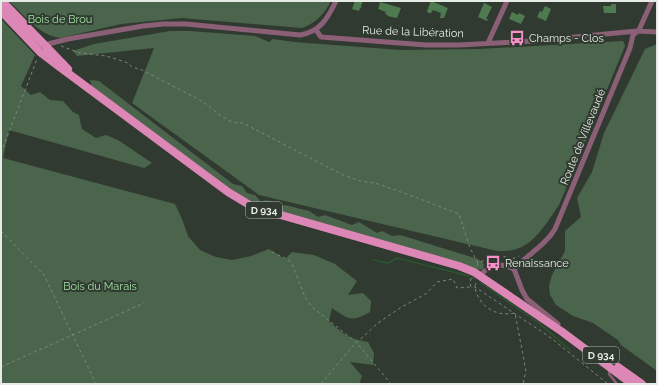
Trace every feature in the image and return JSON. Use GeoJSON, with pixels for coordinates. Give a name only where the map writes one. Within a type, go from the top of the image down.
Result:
{"type":"FeatureCollection","features":[{"type":"Feature","properties":{"kind":"main road","name":"D 934"},"geometry":{"type":"LineString","coordinates":[[2,1],[79,82],[228,192],[254,207],[459,266],[480,275],[560,326],[642,384]]}},
{"type":"Feature","properties":{"kind":"main road","name":"D 934"},"geometry":{"type":"LineString","coordinates":[[1,11],[9,19],[46,47]]}},
{"type":"Feature","properties":{"kind":"main road","name":"D 934"},"geometry":{"type":"LineString","coordinates":[[480,275],[561,331],[632,384]]}},
{"type":"Feature","properties":{"kind":"street"},"geometry":{"type":"LineString","coordinates":[[46,47],[68,38],[163,24],[186,24],[300,36],[308,34],[322,25],[336,1]]}},
{"type":"Feature","properties":{"kind":"street"},"geometry":{"type":"LineString","coordinates":[[488,43],[506,1]]}},
{"type":"Feature","properties":{"kind":"street","name":"Route de Villevaudé"},"geometry":{"type":"LineString","coordinates":[[514,269],[551,236],[555,229],[630,48],[633,35],[639,30],[652,1]]}},
{"type":"Feature","properties":{"kind":"street","name":"Rue de la Libération"},"geometry":{"type":"LineString","coordinates":[[316,30],[321,37],[426,45],[488,43],[637,32],[657,32]]}},
{"type":"Feature","properties":{"kind":"street"},"geometry":{"type":"LineString","coordinates":[[480,275],[494,265],[506,265],[514,269],[527,299],[560,326]]}},
{"type":"Feature","properties":{"kind":"lane"},"geometry":{"type":"LineString","coordinates":[[610,368],[609,374],[617,384]]}},
{"type":"Feature","properties":{"kind":"path"},"geometry":{"type":"LineString","coordinates":[[1,153],[33,66],[46,47],[80,54],[106,56],[128,63],[132,67],[142,70],[202,101],[211,109],[230,121],[237,124],[243,123],[343,175],[360,181],[375,183],[415,196],[459,214],[470,248],[478,263],[494,256],[501,256],[506,257],[506,265]]}},
{"type":"Feature","properties":{"kind":"path"},"geometry":{"type":"LineString","coordinates":[[1,232],[44,275],[96,384]]}},
{"type":"Feature","properties":{"kind":"path"},"geometry":{"type":"LineString","coordinates":[[272,252],[289,260],[293,266],[305,297],[312,307],[356,342],[391,384]]}},
{"type":"Feature","properties":{"kind":"path"},"geometry":{"type":"LineString","coordinates":[[321,384],[356,342],[389,315],[427,293],[437,282],[453,278],[457,288],[471,287]]}},
{"type":"Feature","properties":{"kind":"path"},"geometry":{"type":"LineString","coordinates":[[515,313],[499,314],[489,309],[480,300],[476,293],[475,287],[515,313],[550,338],[608,384]]}},
{"type":"Feature","properties":{"kind":"path"},"geometry":{"type":"LineString","coordinates":[[1,367],[144,304]]}},
{"type":"Feature","properties":{"kind":"path"},"geometry":{"type":"LineString","coordinates":[[515,313],[522,342],[526,372],[523,384]]}},
{"type":"Feature","properties":{"kind":"green space","name":"Bois de Brou"},"geometry":{"type":"Polygon","coordinates":[[[9,1],[331,1],[319,18],[302,28],[182,18],[121,24],[60,38],[45,33],[39,29],[9,1]]]}},
{"type":"Feature","properties":{"kind":"green space","name":"Bois du Marais"},"geometry":{"type":"Polygon","coordinates":[[[1,19],[35,55],[21,86],[31,95],[40,92],[50,100],[63,101],[73,112],[79,115],[82,129],[96,138],[106,135],[118,140],[152,163],[144,168],[9,130],[3,158],[175,204],[188,236],[200,250],[216,257],[232,260],[251,256],[269,249],[285,259],[292,252],[314,255],[335,264],[357,281],[348,295],[363,293],[371,301],[370,312],[355,318],[347,317],[332,308],[329,321],[347,335],[368,342],[374,353],[373,365],[350,362],[362,376],[359,384],[1,384],[1,19]]]}},
{"type":"Feature","properties":{"kind":"green space"},"geometry":{"type":"Polygon","coordinates":[[[170,31],[255,36],[269,42],[273,39],[401,50],[479,49],[623,41],[625,46],[559,205],[545,226],[527,244],[521,248],[513,250],[497,251],[259,195],[132,103],[154,48],[77,56],[73,51],[94,44],[170,31]]]}},
{"type":"Feature","properties":{"kind":"green space"},"geometry":{"type":"Polygon","coordinates":[[[657,44],[657,371],[621,345],[618,340],[593,323],[573,316],[556,305],[550,295],[549,286],[552,275],[565,251],[565,231],[581,217],[577,198],[592,172],[604,133],[645,49],[657,44]]]}},
{"type":"Feature","properties":{"kind":"green space"},"geometry":{"type":"Polygon","coordinates":[[[90,80],[99,81],[233,184],[242,186],[247,193],[255,195],[261,202],[269,201],[281,207],[285,205],[309,211],[318,217],[325,215],[352,225],[359,222],[377,233],[382,231],[392,236],[400,235],[478,259],[484,264],[483,269],[477,270],[266,208],[231,191],[92,87],[90,80]]]}},
{"type":"Feature","properties":{"kind":"building"},"geometry":{"type":"Polygon","coordinates":[[[355,1],[363,1],[362,7],[359,11],[352,9],[355,1]]]}},
{"type":"Feature","properties":{"kind":"building"},"geometry":{"type":"Polygon","coordinates":[[[431,1],[448,8],[444,18],[440,18],[441,13],[433,10],[431,13],[428,13],[427,11],[431,1]]]}},
{"type":"Feature","properties":{"kind":"building"},"geometry":{"type":"Polygon","coordinates":[[[380,2],[401,8],[397,18],[387,16],[388,15],[385,14],[386,12],[378,9],[380,2]]]}},
{"type":"Feature","properties":{"kind":"building"},"geometry":{"type":"Polygon","coordinates":[[[484,3],[492,7],[486,19],[488,19],[487,21],[478,17],[484,3]]]}},
{"type":"Feature","properties":{"kind":"building"},"geometry":{"type":"Polygon","coordinates":[[[611,4],[616,4],[616,13],[604,13],[603,6],[611,6],[611,4]]]}},
{"type":"Feature","properties":{"kind":"building"},"geometry":{"type":"Polygon","coordinates":[[[545,6],[551,9],[546,21],[537,17],[545,6]]]}},
{"type":"Feature","properties":{"kind":"building"},"geometry":{"type":"Polygon","coordinates":[[[512,12],[525,16],[521,24],[509,19],[512,12]]]}},
{"type":"Feature","properties":{"kind":"waterway"},"geometry":{"type":"LineString","coordinates":[[373,260],[388,263],[397,258],[469,276]]}},
{"type":"Feature","properties":{"kind":"waterway"},"geometry":{"type":"LineString","coordinates":[[481,283],[539,323],[570,350]]}},
{"type":"Feature","properties":{"kind":"place","name":"Champs - Clos"},"geometry":{"type":"Point","coordinates":[517,38]}},
{"type":"Feature","properties":{"kind":"place","name":"Renaissance"},"geometry":{"type":"Point","coordinates":[493,263]}}]}
